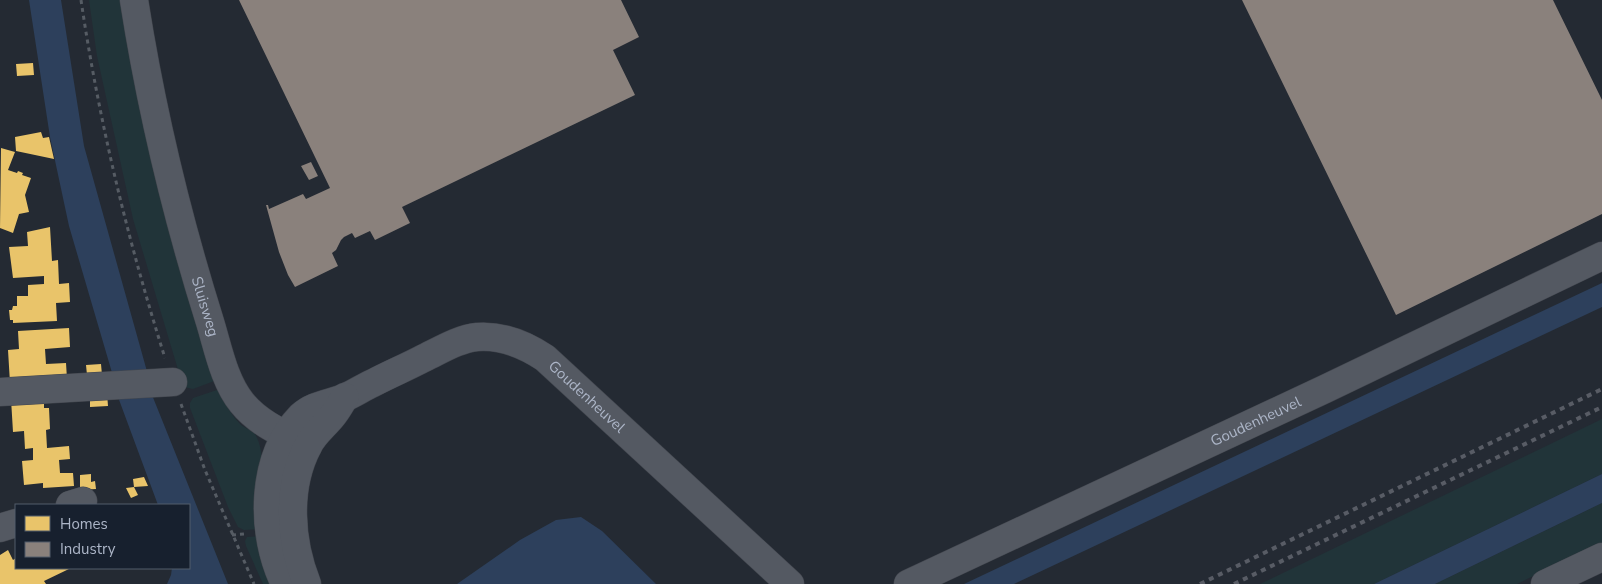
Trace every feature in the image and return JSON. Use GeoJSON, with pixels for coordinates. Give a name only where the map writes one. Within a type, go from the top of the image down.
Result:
{"type":"FeatureCollection","features":[{"type":"Feature","properties":{"kind":"street","name":"Sluisweg"},"geometry":{"type":"LineString","coordinates":[[134,0],[147,74],[171,182],[192,262],[228,380],[241,402],[254,415],[297,441]]}},
{"type":"Feature","properties":{"kind":"street","name":"Goudenheuvel"},"geometry":{"type":"LineString","coordinates":[[908,584],[1325,389],[1602,256]]}},
{"type":"Feature","properties":{"kind":"street","name":"Goudenheuvel"},"geometry":{"type":"LineString","coordinates":[[297,441],[301,417],[312,407],[345,398],[463,341],[476,337],[491,337],[520,343],[552,364],[790,584]]}},
{"type":"Feature","properties":{"kind":"street"},"geometry":{"type":"LineString","coordinates":[[0,392],[173,382]]}},
{"type":"Feature","properties":{"kind":"street"},"geometry":{"type":"LineString","coordinates":[[285,584],[272,549],[268,499],[272,467],[297,441]]}},
{"type":"Feature","properties":{"kind":"street"},"geometry":{"type":"LineString","coordinates":[[297,441],[299,472],[294,496],[293,529],[296,549],[307,584]]}},
{"type":"Feature","properties":{"kind":"street"},"geometry":{"type":"LineString","coordinates":[[0,528],[15,523]]}},
{"type":"Feature","properties":{"kind":"street"},"geometry":{"type":"LineString","coordinates":[[1546,584],[1602,557]]}},
{"type":"Feature","properties":{"kind":"path"},"geometry":{"type":"LineString","coordinates":[[81,0],[101,117],[120,204],[146,296],[173,382],[211,485],[254,584]]}},
{"type":"Feature","properties":{"kind":"green space"},"geometry":{"type":"Polygon","coordinates":[[[89,0],[124,0],[217,380],[193,389],[184,387],[182,383],[133,219],[97,56],[89,0]]]}},
{"type":"Feature","properties":{"kind":"green space"},"geometry":{"type":"Polygon","coordinates":[[[220,389],[234,417],[241,425],[254,433],[258,441],[263,465],[262,529],[244,530],[238,527],[228,507],[190,408],[193,398],[220,389]]]}},
{"type":"Feature","properties":{"kind":"green space"},"geometry":{"type":"Polygon","coordinates":[[[1602,419],[1602,474],[1374,584],[1260,584],[1602,419]]]}},
{"type":"Feature","properties":{"kind":"green space"},"geometry":{"type":"Polygon","coordinates":[[[1602,503],[1602,543],[1517,584],[1435,584],[1602,503]]]}},
{"type":"Feature","properties":{"kind":"green space"},"geometry":{"type":"Polygon","coordinates":[[[262,536],[276,584],[263,584],[246,546],[245,541],[247,537],[262,536]]]}},
{"type":"Feature","properties":{"kind":"water"},"geometry":{"type":"Polygon","coordinates":[[[29,0],[61,0],[84,146],[152,395],[228,584],[167,584],[172,569],[190,569],[190,504],[158,504],[118,397],[69,226],[50,137],[29,0]]]}},
{"type":"Feature","properties":{"kind":"water"},"geometry":{"type":"Polygon","coordinates":[[[1602,283],[1602,307],[1014,584],[964,584],[1602,283]]]}},
{"type":"Feature","properties":{"kind":"water"},"geometry":{"type":"Polygon","coordinates":[[[1602,474],[1602,503],[1435,584],[1374,584],[1602,474]]]}},
{"type":"Feature","properties":{"kind":"water"},"geometry":{"type":"Polygon","coordinates":[[[581,517],[602,531],[656,584],[457,584],[520,540],[556,520],[581,517]]]}},
{"type":"Feature","properties":{"kind":"building: Homes"},"geometry":{"type":"Polygon","coordinates":[[[33,63],[34,75],[17,76],[16,64],[33,63]]]}},
{"type":"Feature","properties":{"kind":"building: Homes"},"geometry":{"type":"Polygon","coordinates":[[[41,132],[43,138],[49,137],[54,159],[16,151],[15,137],[41,132]]]}},
{"type":"Feature","properties":{"kind":"building: Homes"},"geometry":{"type":"Polygon","coordinates":[[[1,148],[15,152],[8,170],[17,173],[18,171],[23,173],[22,175],[31,178],[25,195],[29,212],[19,214],[13,233],[0,228],[1,148]]]}},
{"type":"Feature","properties":{"kind":"building: Homes"},"geometry":{"type":"Polygon","coordinates":[[[50,227],[52,261],[58,260],[59,284],[69,283],[70,302],[56,303],[57,321],[13,323],[13,320],[10,320],[9,310],[12,310],[13,306],[17,306],[17,296],[28,296],[28,285],[44,284],[44,276],[13,278],[9,247],[28,246],[27,232],[50,227]]]}},
{"type":"Feature","properties":{"kind":"building: Homes"},"geometry":{"type":"Polygon","coordinates":[[[69,328],[70,347],[45,349],[46,364],[66,363],[67,379],[10,383],[8,350],[19,349],[18,331],[69,328]]]}},
{"type":"Feature","properties":{"kind":"building: Homes"},"geometry":{"type":"Polygon","coordinates":[[[101,364],[102,375],[87,375],[86,365],[101,364]]]}},
{"type":"Feature","properties":{"kind":"building: Homes"},"geometry":{"type":"Polygon","coordinates":[[[107,393],[108,406],[90,407],[90,394],[107,393]]]}},
{"type":"Feature","properties":{"kind":"building: Homes"},"geometry":{"type":"Polygon","coordinates":[[[44,397],[44,408],[49,408],[50,429],[46,430],[47,448],[69,446],[70,459],[59,460],[60,473],[73,473],[74,486],[43,488],[43,483],[24,485],[22,461],[33,460],[33,448],[25,449],[24,431],[13,432],[11,399],[44,397]]]}},
{"type":"Feature","properties":{"kind":"building: Homes"},"geometry":{"type":"Polygon","coordinates":[[[91,474],[91,482],[95,481],[96,489],[80,490],[80,475],[91,474]]]}},
{"type":"Feature","properties":{"kind":"building: Homes"},"geometry":{"type":"Polygon","coordinates":[[[144,477],[148,486],[134,487],[133,479],[144,477]]]}},
{"type":"Feature","properties":{"kind":"building: Homes"},"geometry":{"type":"Polygon","coordinates":[[[134,487],[138,495],[131,498],[126,488],[134,487]]]}},
{"type":"Feature","properties":{"kind":"building: Homes"},"geometry":{"type":"Polygon","coordinates":[[[8,550],[13,560],[15,559],[15,569],[69,569],[44,581],[46,584],[0,584],[0,555],[8,550]]]}},
{"type":"Feature","properties":{"kind":"building: Industry"},"geometry":{"type":"Polygon","coordinates":[[[239,0],[621,0],[639,37],[613,50],[635,95],[402,207],[410,223],[375,240],[370,231],[355,238],[352,233],[344,237],[332,253],[338,266],[295,287],[279,252],[266,205],[268,205],[269,209],[303,194],[306,199],[330,188],[239,0]]]}},
{"type":"Feature","properties":{"kind":"building: Industry"},"geometry":{"type":"Polygon","coordinates":[[[1242,0],[1553,0],[1602,100],[1602,214],[1396,315],[1242,0]]]}},
{"type":"Feature","properties":{"kind":"building: Industry"},"geometry":{"type":"Polygon","coordinates":[[[311,162],[318,176],[309,180],[301,166],[311,162]]]}},
{"type":"Feature","properties":{"kind":"railway"},"geometry":{"type":"LineString","coordinates":[[1200,584],[1602,389]]}},
{"type":"Feature","properties":{"kind":"railway"},"geometry":{"type":"LineString","coordinates":[[1234,584],[1602,407]]}}]}
